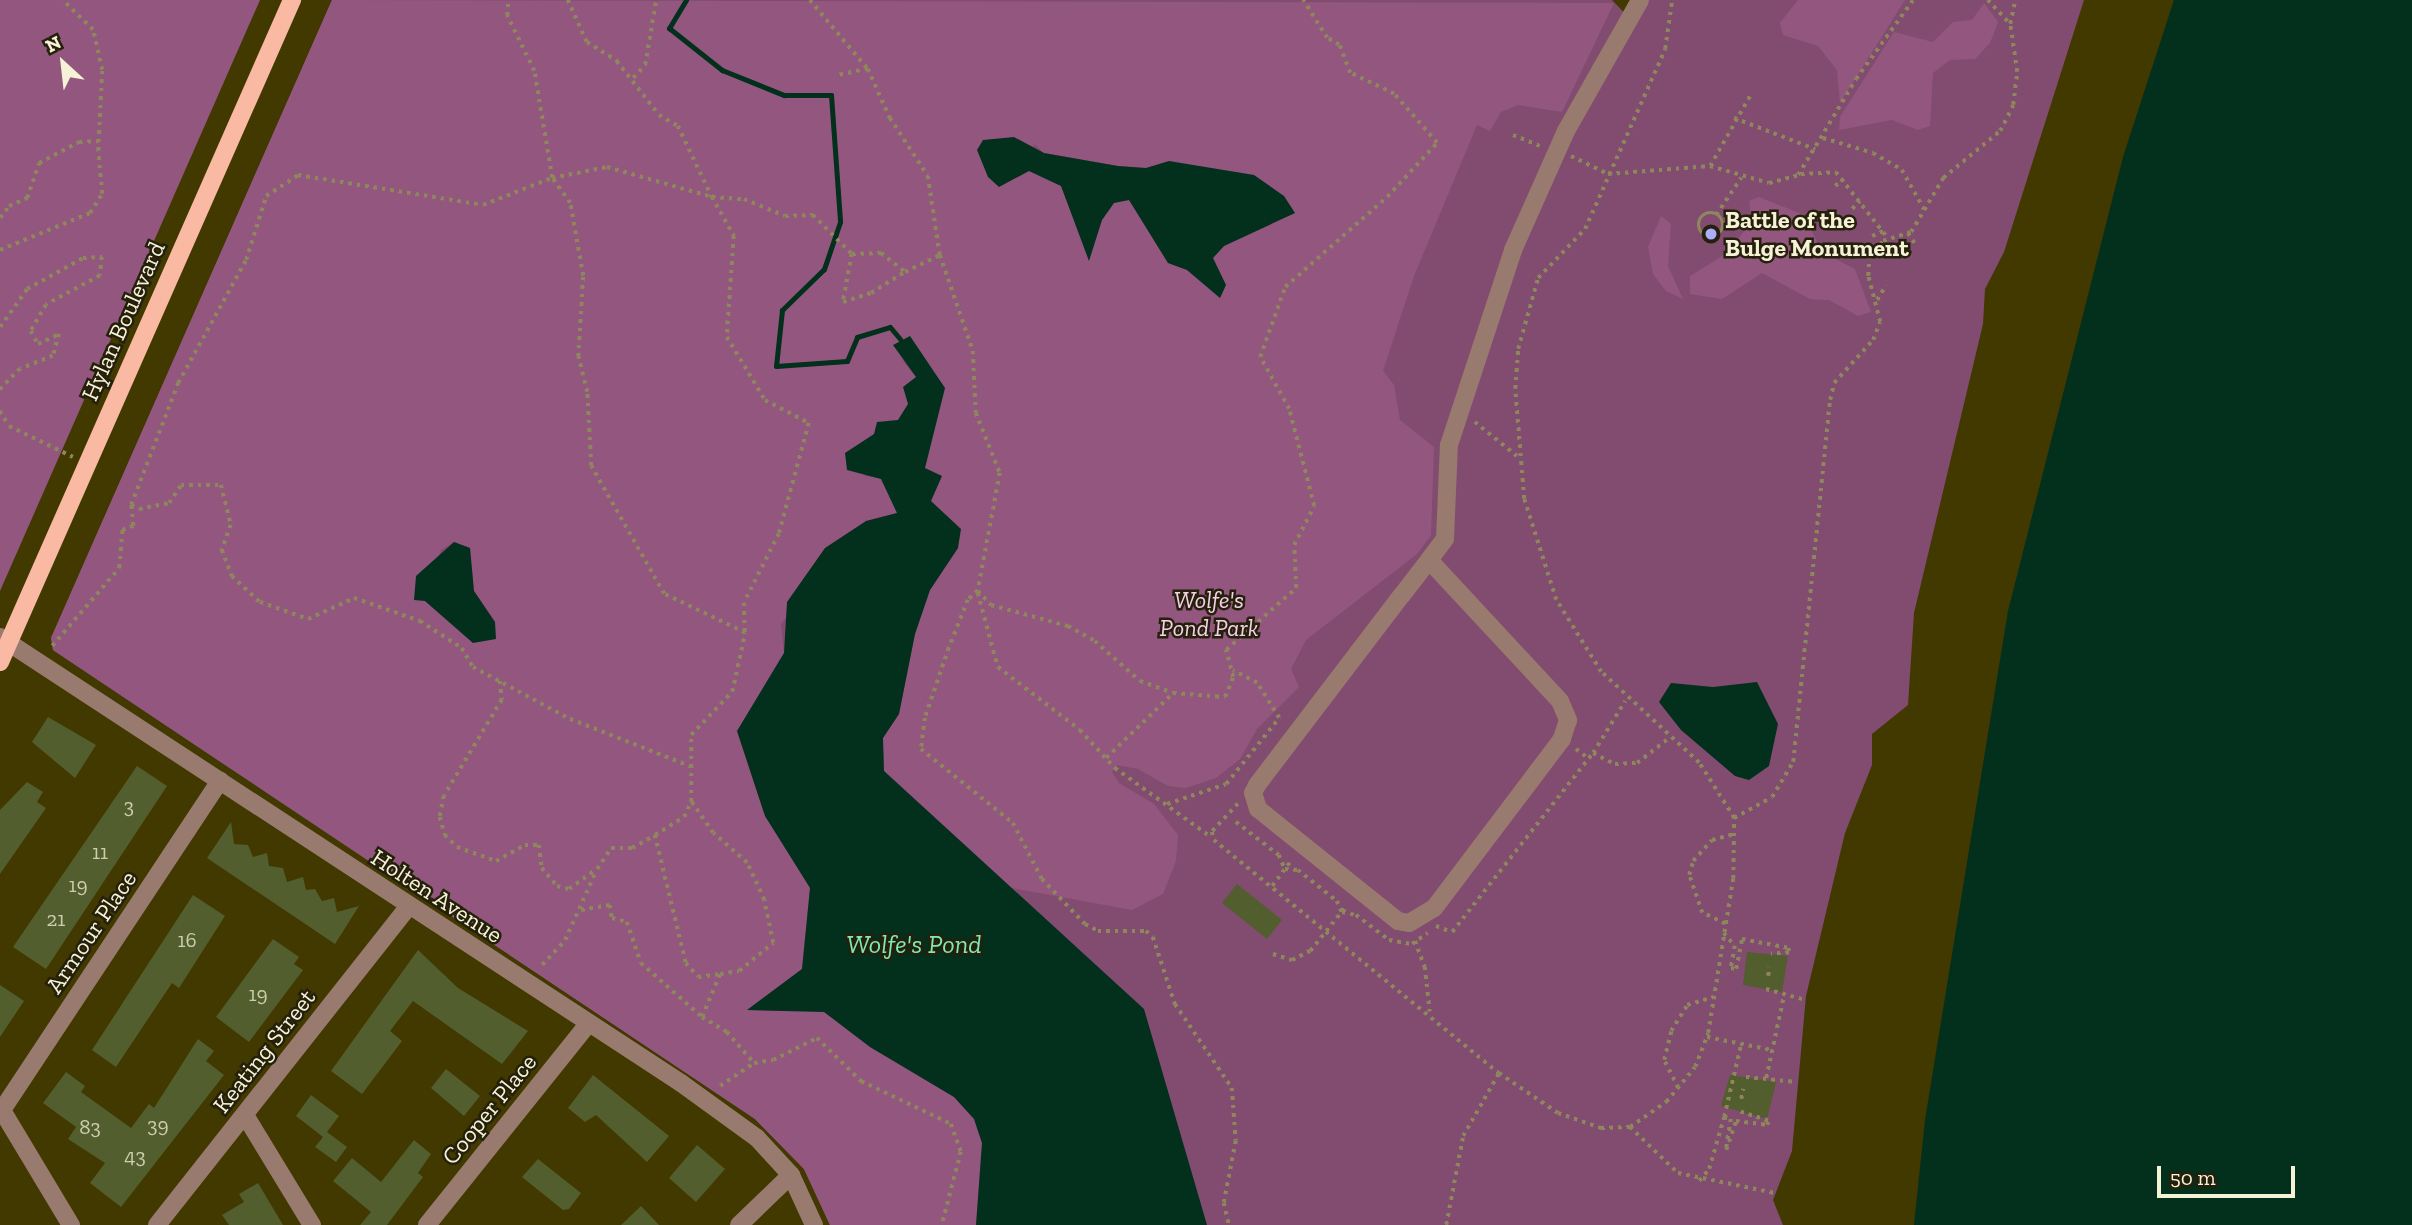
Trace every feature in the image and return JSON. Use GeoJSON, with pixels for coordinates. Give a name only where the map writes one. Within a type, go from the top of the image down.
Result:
{"type":"FeatureCollection","features":[{"type":"Feature","properties":{"kind":"main road","name":"Hylan Boulevard"},"geometry":{"type":"LineString","coordinates":[[0,662],[4,640],[87,464],[292,0]]}},
{"type":"Feature","properties":{"kind":"street"},"geometry":{"type":"LineString","coordinates":[[1429,560],[1560,701],[1568,720],[1562,739],[1434,908],[1409,923],[1398,921],[1258,809],[1253,793],[1429,560],[1450,523],[1449,445],[1513,250],[1566,131],[1640,0]]}},
{"type":"Feature","properties":{"kind":"street","name":"Holten Avenue"},"geometry":{"type":"LineString","coordinates":[[4,640],[757,1138],[791,1175],[814,1225]]}},
{"type":"Feature","properties":{"kind":"street","name":"Armour Place"},"geometry":{"type":"LineString","coordinates":[[1,1109],[220,781]]}},
{"type":"Feature","properties":{"kind":"street","name":"Keating Street"},"geometry":{"type":"LineString","coordinates":[[157,1225],[408,907]]}},
{"type":"Feature","properties":{"kind":"street","name":"Cooper Place"},"geometry":{"type":"LineString","coordinates":[[427,1225],[588,1024]]}},
{"type":"Feature","properties":{"kind":"street"},"geometry":{"type":"LineString","coordinates":[[1,1109],[71,1225]]}},
{"type":"Feature","properties":{"kind":"street"},"geometry":{"type":"LineString","coordinates":[[245,1115],[312,1225]]}},
{"type":"Feature","properties":{"kind":"street"},"geometry":{"type":"LineString","coordinates":[[739,1225],[791,1175]]}},
{"type":"Feature","properties":{"kind":"path"},"geometry":{"type":"LineString","coordinates":[[0,250],[61,228],[99,206],[102,70],[93,30],[62,0]]}},
{"type":"Feature","properties":{"kind":"path"},"geometry":{"type":"LineString","coordinates":[[508,0],[507,16],[534,71],[552,178],[570,203],[583,276],[578,357],[587,392],[591,466],[664,594],[745,633]]}},
{"type":"Feature","properties":{"kind":"path"},"geometry":{"type":"LineString","coordinates":[[542,965],[565,940],[581,910],[597,869],[611,848],[632,848],[684,817],[691,802],[691,735],[732,692],[745,633],[744,603],[779,534],[808,423],[765,400],[727,337],[734,236],[712,198],[678,126],[659,115],[633,78],[587,42],[568,0]]}},
{"type":"Feature","properties":{"kind":"path"},"geometry":{"type":"LineString","coordinates":[[633,78],[645,65],[656,0]]}},
{"type":"Feature","properties":{"kind":"path"},"geometry":{"type":"LineString","coordinates":[[810,0],[868,69],[890,118],[928,176],[940,255],[973,351],[976,413],[1000,473],[978,590],[999,667],[1080,730],[1106,758],[1211,837]]}},
{"type":"Feature","properties":{"kind":"path"},"geometry":{"type":"LineString","coordinates":[[978,590],[992,605],[1068,626],[1095,641],[1140,681],[1172,693],[1225,697],[1233,671],[1226,650],[1296,588],[1294,545],[1314,506],[1289,409],[1260,357],[1285,287],[1387,197],[1437,143],[1394,94],[1350,73],[1339,44],[1328,37],[1303,0]]}},
{"type":"Feature","properties":{"kind":"path"},"geometry":{"type":"LineString","coordinates":[[1798,175],[1823,138],[1856,79],[1913,0]]}},
{"type":"Feature","properties":{"kind":"path"},"geometry":{"type":"LineString","coordinates":[[1988,0],[2010,24]]}},
{"type":"Feature","properties":{"kind":"path"},"geometry":{"type":"LineString","coordinates":[[1734,818],[1772,797],[1793,762],[1830,400],[1834,383],[1878,330],[1877,300],[1868,267],[1873,251],[1888,238],[1908,233],[1925,211],[1943,178],[2000,131],[2013,105],[2017,72],[2010,24],[2015,0]]}},
{"type":"Feature","properties":{"kind":"path"},"geometry":{"type":"LineString","coordinates":[[839,75],[868,69]]}},
{"type":"Feature","properties":{"kind":"path"},"geometry":{"type":"LineString","coordinates":[[1710,166],[1734,118],[1751,94]]}},
{"type":"Feature","properties":{"kind":"path"},"geometry":{"type":"LineString","coordinates":[[1734,118],[1815,149]]}},
{"type":"Feature","properties":{"kind":"path"},"geometry":{"type":"LineString","coordinates":[[1513,135],[1544,148]]}},
{"type":"Feature","properties":{"kind":"path"},"geometry":{"type":"LineString","coordinates":[[1823,138],[1873,153],[1902,170],[1925,211]]}},
{"type":"Feature","properties":{"kind":"path"},"geometry":{"type":"LineString","coordinates":[[0,218],[9,206],[27,198],[39,163],[79,142],[99,141]]}},
{"type":"Feature","properties":{"kind":"path"},"geometry":{"type":"LineString","coordinates":[[1590,166],[1608,174],[1710,166],[1741,178],[1769,183],[1825,169],[1844,179],[1888,238]]}},
{"type":"Feature","properties":{"kind":"path"},"geometry":{"type":"LineString","coordinates":[[52,646],[119,568],[122,530],[133,526],[131,505],[178,383],[246,260],[266,196],[298,175],[483,205],[552,178],[607,167],[712,198],[744,199],[785,216],[813,215],[852,254],[881,253],[905,272]]}},
{"type":"Feature","properties":{"kind":"path"},"geometry":{"type":"LineString","coordinates":[[1717,215],[1723,228],[1716,236],[1706,236],[1700,228],[1702,218],[1717,215],[1741,178]]}},
{"type":"Feature","properties":{"kind":"path"},"geometry":{"type":"LineString","coordinates":[[1835,186],[1844,179]]}},
{"type":"Feature","properties":{"kind":"path"},"geometry":{"type":"LineString","coordinates":[[1852,206],[1860,201]]}},
{"type":"Feature","properties":{"kind":"path"},"geometry":{"type":"LineString","coordinates":[[1872,236],[1883,231]]}},
{"type":"Feature","properties":{"kind":"path"},"geometry":{"type":"LineString","coordinates":[[1908,233],[1919,245],[1913,250]]}},
{"type":"Feature","properties":{"kind":"path"},"geometry":{"type":"LineString","coordinates":[[852,254],[843,302],[871,293],[940,255]]}},
{"type":"Feature","properties":{"kind":"path"},"geometry":{"type":"LineString","coordinates":[[0,327],[27,289],[83,258],[102,257],[100,276],[46,305],[31,331],[38,344],[59,334],[61,340],[53,356],[20,369],[0,390]]}},
{"type":"Feature","properties":{"kind":"path"},"geometry":{"type":"LineString","coordinates":[[1877,300],[1886,285]]}},
{"type":"Feature","properties":{"kind":"path"},"geometry":{"type":"LineString","coordinates":[[0,411],[9,426],[87,464]]}},
{"type":"Feature","properties":{"kind":"path"},"geometry":{"type":"LineString","coordinates":[[1473,421],[1518,458]]}},
{"type":"Feature","properties":{"kind":"path"},"geometry":{"type":"LineString","coordinates":[[131,505],[139,509],[169,503],[181,485],[221,485],[232,525],[222,550],[232,576],[260,603],[308,619],[354,598],[385,608],[438,631],[462,648],[473,667],[570,719],[691,766]]}},
{"type":"Feature","properties":{"kind":"path"},"geometry":{"type":"LineString","coordinates":[[978,590],[968,600],[949,648],[925,718],[921,749],[1013,823],[1042,879],[1085,924],[1098,930],[1146,931],[1153,937],[1175,1004],[1231,1087],[1236,1142],[1224,1203],[1229,1225]]}},
{"type":"Feature","properties":{"kind":"path"},"geometry":{"type":"LineString","coordinates":[[1167,804],[1226,785],[1279,718],[1256,682],[1233,671]]}},
{"type":"Feature","properties":{"kind":"path"},"geometry":{"type":"LineString","coordinates":[[500,681],[502,700],[444,796],[445,835],[457,847],[496,861],[525,845],[539,845],[542,868],[564,889],[597,869]]}},
{"type":"Feature","properties":{"kind":"path"},"geometry":{"type":"LineString","coordinates":[[1106,758],[1172,693]]}},
{"type":"Feature","properties":{"kind":"path"},"geometry":{"type":"LineString","coordinates":[[1342,912],[1356,915],[1389,940],[1415,943],[1434,926],[1452,932],[1588,758],[1625,701]]}},
{"type":"Feature","properties":{"kind":"path"},"geometry":{"type":"LineString","coordinates":[[1592,752],[1615,764],[1637,763],[1669,738]]}},
{"type":"Feature","properties":{"kind":"path"},"geometry":{"type":"LineString","coordinates":[[1570,745],[1588,758]]}},
{"type":"Feature","properties":{"kind":"path"},"geometry":{"type":"LineString","coordinates":[[655,835],[686,963],[698,977],[739,971],[773,943],[764,900],[747,863],[713,833],[691,802]]}},
{"type":"Feature","properties":{"kind":"path"},"geometry":{"type":"LineString","coordinates":[[1236,822],[1279,855],[1286,869]]}},
{"type":"Feature","properties":{"kind":"path"},"geometry":{"type":"LineString","coordinates":[[1726,924],[1702,913],[1689,875],[1693,861],[1712,841],[1736,834]]}},
{"type":"Feature","properties":{"kind":"path"},"geometry":{"type":"LineString","coordinates":[[1272,886],[1291,862]]}},
{"type":"Feature","properties":{"kind":"path"},"geometry":{"type":"LineString","coordinates":[[1286,869],[1298,870],[1337,901],[1342,912]]}},
{"type":"Feature","properties":{"kind":"path"},"geometry":{"type":"LineString","coordinates":[[581,910],[610,905],[612,918],[627,922],[641,963],[702,1017],[727,1032],[754,1063]]}},
{"type":"Feature","properties":{"kind":"path"},"geometry":{"type":"LineString","coordinates":[[1273,954],[1292,960],[1310,951],[1347,905]]}},
{"type":"Feature","properties":{"kind":"path"},"geometry":{"type":"LineString","coordinates":[[1724,933],[1735,946],[1731,968],[1736,969],[1742,939],[1789,948],[1789,953],[1771,954]]}},
{"type":"Feature","properties":{"kind":"path"},"geometry":{"type":"LineString","coordinates":[[1412,936],[1425,967],[1430,1012]]}},
{"type":"Feature","properties":{"kind":"path"},"geometry":{"type":"LineString","coordinates":[[1768,976],[1769,967]]}},
{"type":"Feature","properties":{"kind":"path"},"geometry":{"type":"LineString","coordinates":[[702,1017],[720,974]]}},
{"type":"Feature","properties":{"kind":"path"},"geometry":{"type":"LineString","coordinates":[[1766,989],[1806,1000]]}},
{"type":"Feature","properties":{"kind":"path"},"geometry":{"type":"LineString","coordinates":[[1766,1077],[1784,995]]}},
{"type":"Feature","properties":{"kind":"path"},"geometry":{"type":"LineString","coordinates":[[1678,1088],[1664,1060],[1671,1031],[1687,1005],[1714,997]]}},
{"type":"Feature","properties":{"kind":"path"},"geometry":{"type":"LineString","coordinates":[[1707,1037],[1772,1050]]}},
{"type":"Feature","properties":{"kind":"path"},"geometry":{"type":"LineString","coordinates":[[720,1086],[754,1063],[773,1060],[817,1038],[861,1081],[951,1124],[961,1152],[942,1225]]}},
{"type":"Feature","properties":{"kind":"path"},"geometry":{"type":"LineString","coordinates":[[1699,1181],[1709,1169],[1741,1044]]}},
{"type":"Feature","properties":{"kind":"path"},"geometry":{"type":"LineString","coordinates":[[1446,1225],[1463,1136],[1499,1073]]}},
{"type":"Feature","properties":{"kind":"path"},"geometry":{"type":"LineString","coordinates":[[1746,1077],[1797,1082]]}},
{"type":"Feature","properties":{"kind":"path"},"geometry":{"type":"LineString","coordinates":[[1741,1099],[1743,1089]]}},
{"type":"Feature","properties":{"kind":"path"},"geometry":{"type":"LineString","coordinates":[[1724,1117],[1731,1119],[1729,1151],[1736,1121],[1767,1125],[1768,1121],[1738,1111]]}},
{"type":"Feature","properties":{"kind":"path"},"geometry":{"type":"LineString","coordinates":[[1630,1126],[1660,1160],[1699,1181],[1775,1193]]}},
{"type":"Feature","properties":{"kind":"green space"},"geometry":{"type":"Polygon","coordinates":[[[0,0],[260,0],[0,591],[0,0]]]}},
{"type":"Feature","properties":{"kind":"green space","name":"Wolfe's Pond Park"},"geometry":{"type":"Polygon","coordinates":[[[332,0],[1612,0],[1634,23],[1646,0],[2084,0],[2004,252],[1985,289],[1983,324],[1914,613],[1908,705],[1872,734],[1872,765],[1845,833],[1806,996],[1792,1151],[1773,1200],[1783,1225],[830,1225],[804,1169],[755,1119],[53,650],[51,638],[332,0]]]}},
{"type":"Feature","properties":{"kind":"green space"},"geometry":{"type":"Polygon","coordinates":[[[332,0],[1614,3],[1562,112],[1518,105],[1501,112],[1490,131],[1477,125],[1414,276],[1383,371],[1394,385],[1400,420],[1434,447],[1431,535],[1417,554],[1306,640],[1291,669],[1299,687],[1257,729],[1240,759],[1216,778],[1186,788],[1168,786],[1138,769],[1117,765],[1112,772],[1119,783],[1154,804],[1178,835],[1176,861],[1163,894],[1132,910],[1012,888],[884,771],[883,738],[899,714],[915,634],[930,590],[958,548],[931,501],[924,469],[945,387],[902,360],[916,377],[908,404],[864,476],[881,478],[897,513],[866,521],[781,624],[784,653],[737,731],[765,816],[810,887],[802,969],[748,1010],[824,1011],[870,1047],[954,1097],[974,1119],[982,1143],[976,1225],[830,1225],[804,1169],[755,1119],[53,650],[51,638],[332,0]],[[1034,144],[1029,171],[1061,186],[1089,260],[1102,220],[1114,203],[1129,200],[1168,263],[1187,270],[1220,298],[1226,285],[1213,258],[1224,246],[1295,213],[1254,175],[1169,162],[1146,168],[1118,166],[1044,153],[1034,144]],[[454,542],[441,550],[425,601],[473,643],[495,622],[474,591],[470,548],[454,542]]]}},
{"type":"Feature","properties":{"kind":"green space"},"geometry":{"type":"Polygon","coordinates":[[[1798,0],[1905,0],[1840,103],[1837,70],[1818,46],[1783,35],[1780,23],[1798,0]]]}},
{"type":"Feature","properties":{"kind":"green space"},"geometry":{"type":"Polygon","coordinates":[[[1984,3],[1998,22],[1990,43],[1975,59],[1950,60],[1933,73],[1930,126],[1918,130],[1892,120],[1839,130],[1840,117],[1894,32],[1933,42],[1953,22],[1972,20],[1984,3]]]}},
{"type":"Feature","properties":{"kind":"green space"},"geometry":{"type":"Polygon","coordinates":[[[1759,197],[1804,215],[1822,252],[1855,269],[1871,312],[1858,316],[1829,300],[1810,299],[1762,273],[1722,299],[1690,294],[1690,276],[1729,252],[1752,220],[1749,201],[1759,197]]]}},
{"type":"Feature","properties":{"kind":"green space"},"geometry":{"type":"Polygon","coordinates":[[[1661,216],[1671,224],[1668,266],[1683,299],[1666,291],[1653,274],[1648,247],[1661,216]]]}},
{"type":"Feature","properties":{"kind":"water"},"geometry":{"type":"Polygon","coordinates":[[[2174,0],[2412,0],[2412,1225],[1914,1225],[1925,1120],[2008,611],[2123,157],[2174,0]]]}},
{"type":"Feature","properties":{"kind":"water"},"geometry":{"type":"Polygon","coordinates":[[[1014,137],[1044,153],[1118,166],[1146,168],[1169,161],[1254,175],[1284,196],[1295,213],[1224,246],[1213,258],[1226,285],[1220,298],[1187,270],[1168,263],[1129,200],[1114,203],[1102,220],[1089,261],[1061,186],[1029,171],[999,187],[988,177],[977,150],[983,140],[1014,137]]]}},
{"type":"Feature","properties":{"kind":"water","name":"Wolfe's Pond"},"geometry":{"type":"Polygon","coordinates":[[[910,336],[945,388],[925,468],[942,476],[931,501],[961,529],[958,548],[930,590],[915,634],[899,714],[883,738],[884,771],[1144,1009],[1207,1225],[976,1225],[982,1143],[974,1119],[954,1097],[870,1047],[824,1012],[747,1010],[802,969],[810,888],[765,816],[737,731],[784,653],[787,602],[825,548],[866,521],[897,513],[881,479],[847,470],[845,453],[874,434],[877,422],[898,420],[908,404],[903,387],[916,377],[893,345],[910,336]]]}},
{"type":"Feature","properties":{"kind":"water"},"geometry":{"type":"Polygon","coordinates":[[[454,542],[470,548],[474,591],[495,622],[496,639],[473,643],[425,601],[414,600],[416,576],[454,542]]]}},
{"type":"Feature","properties":{"kind":"water"},"geometry":{"type":"Polygon","coordinates":[[[1757,682],[1778,724],[1769,766],[1749,780],[1735,776],[1681,730],[1659,702],[1671,683],[1713,687],[1757,682]]]}},
{"type":"Feature","properties":{"kind":"building"},"geometry":{"type":"Polygon","coordinates":[[[48,717],[96,745],[75,778],[32,742],[48,717]]]}},
{"type":"Feature","properties":{"kind":"building"},"geometry":{"type":"Polygon","coordinates":[[[137,766],[167,786],[46,969],[13,947],[137,766]]]}},
{"type":"Feature","properties":{"kind":"building"},"geometry":{"type":"Polygon","coordinates":[[[27,782],[43,792],[37,802],[46,808],[0,874],[0,810],[27,782]]]}},
{"type":"Feature","properties":{"kind":"building"},"geometry":{"type":"Polygon","coordinates":[[[231,822],[234,844],[248,845],[253,857],[267,853],[269,866],[283,868],[287,882],[303,877],[306,890],[315,889],[322,901],[334,898],[337,912],[359,906],[335,944],[207,858],[231,822]]]}},
{"type":"Feature","properties":{"kind":"building"},"geometry":{"type":"Polygon","coordinates":[[[1237,884],[1282,920],[1267,939],[1222,903],[1237,884]]]}},
{"type":"Feature","properties":{"kind":"building"},"geometry":{"type":"Polygon","coordinates":[[[193,895],[225,916],[179,988],[172,983],[116,1067],[92,1050],[193,895]]]}},
{"type":"Feature","properties":{"kind":"building"},"geometry":{"type":"Polygon","coordinates":[[[273,939],[299,957],[294,964],[303,970],[249,1042],[216,1017],[273,939]]]}},
{"type":"Feature","properties":{"kind":"building"},"geometry":{"type":"Polygon","coordinates":[[[418,950],[458,988],[528,1031],[502,1064],[413,1001],[390,1031],[402,1041],[362,1094],[331,1071],[418,950]]]}},
{"type":"Feature","properties":{"kind":"building"},"geometry":{"type":"Polygon","coordinates":[[[1747,952],[1788,956],[1782,992],[1743,985],[1747,952]]]}},
{"type":"Feature","properties":{"kind":"building"},"geometry":{"type":"Polygon","coordinates":[[[0,985],[24,1001],[0,1037],[0,985]]]}},
{"type":"Feature","properties":{"kind":"building"},"geometry":{"type":"Polygon","coordinates":[[[198,1039],[214,1051],[206,1061],[224,1075],[121,1207],[90,1183],[105,1163],[68,1139],[76,1127],[43,1103],[66,1072],[85,1086],[81,1092],[131,1128],[149,1104],[154,1108],[198,1039]]]}},
{"type":"Feature","properties":{"kind":"building"},"geometry":{"type":"Polygon","coordinates":[[[446,1069],[480,1096],[464,1116],[431,1088],[446,1069]]]}},
{"type":"Feature","properties":{"kind":"building"},"geometry":{"type":"Polygon","coordinates":[[[593,1075],[669,1136],[647,1162],[596,1115],[585,1122],[568,1108],[593,1075]]]}},
{"type":"Feature","properties":{"kind":"building"},"geometry":{"type":"Polygon","coordinates":[[[1730,1075],[1776,1082],[1767,1119],[1721,1106],[1730,1075]]]}},
{"type":"Feature","properties":{"kind":"building"},"geometry":{"type":"Polygon","coordinates":[[[311,1095],[339,1116],[327,1132],[347,1147],[336,1162],[315,1147],[323,1137],[296,1116],[311,1095]]]}},
{"type":"Feature","properties":{"kind":"building"},"geometry":{"type":"Polygon","coordinates":[[[414,1140],[431,1154],[418,1173],[423,1177],[387,1225],[360,1225],[371,1212],[333,1181],[352,1158],[381,1182],[414,1140]]]}},
{"type":"Feature","properties":{"kind":"building"},"geometry":{"type":"Polygon","coordinates":[[[697,1145],[725,1169],[696,1202],[669,1178],[697,1145]]]}},
{"type":"Feature","properties":{"kind":"building"},"geometry":{"type":"Polygon","coordinates":[[[538,1159],[581,1193],[569,1209],[563,1210],[522,1177],[538,1159]]]}},
{"type":"Feature","properties":{"kind":"building"},"geometry":{"type":"Polygon","coordinates":[[[258,1183],[283,1225],[229,1225],[222,1215],[244,1202],[239,1194],[258,1183]]]}},
{"type":"Feature","properties":{"kind":"building"},"geometry":{"type":"Polygon","coordinates":[[[641,1206],[659,1225],[621,1225],[641,1206]]]}},
{"type":"Feature","properties":{"kind":"waterway"},"geometry":{"type":"LineString","coordinates":[[686,0],[669,28],[722,70],[784,95],[831,95],[840,222],[824,269],[782,310],[776,366],[847,361],[857,337],[890,327],[900,339]]}},
{"type":"Feature","properties":{"kind":"place","name":"Battle of the Bulge Monument"},"geometry":{"type":"Point","coordinates":[1711,234]}}]}
